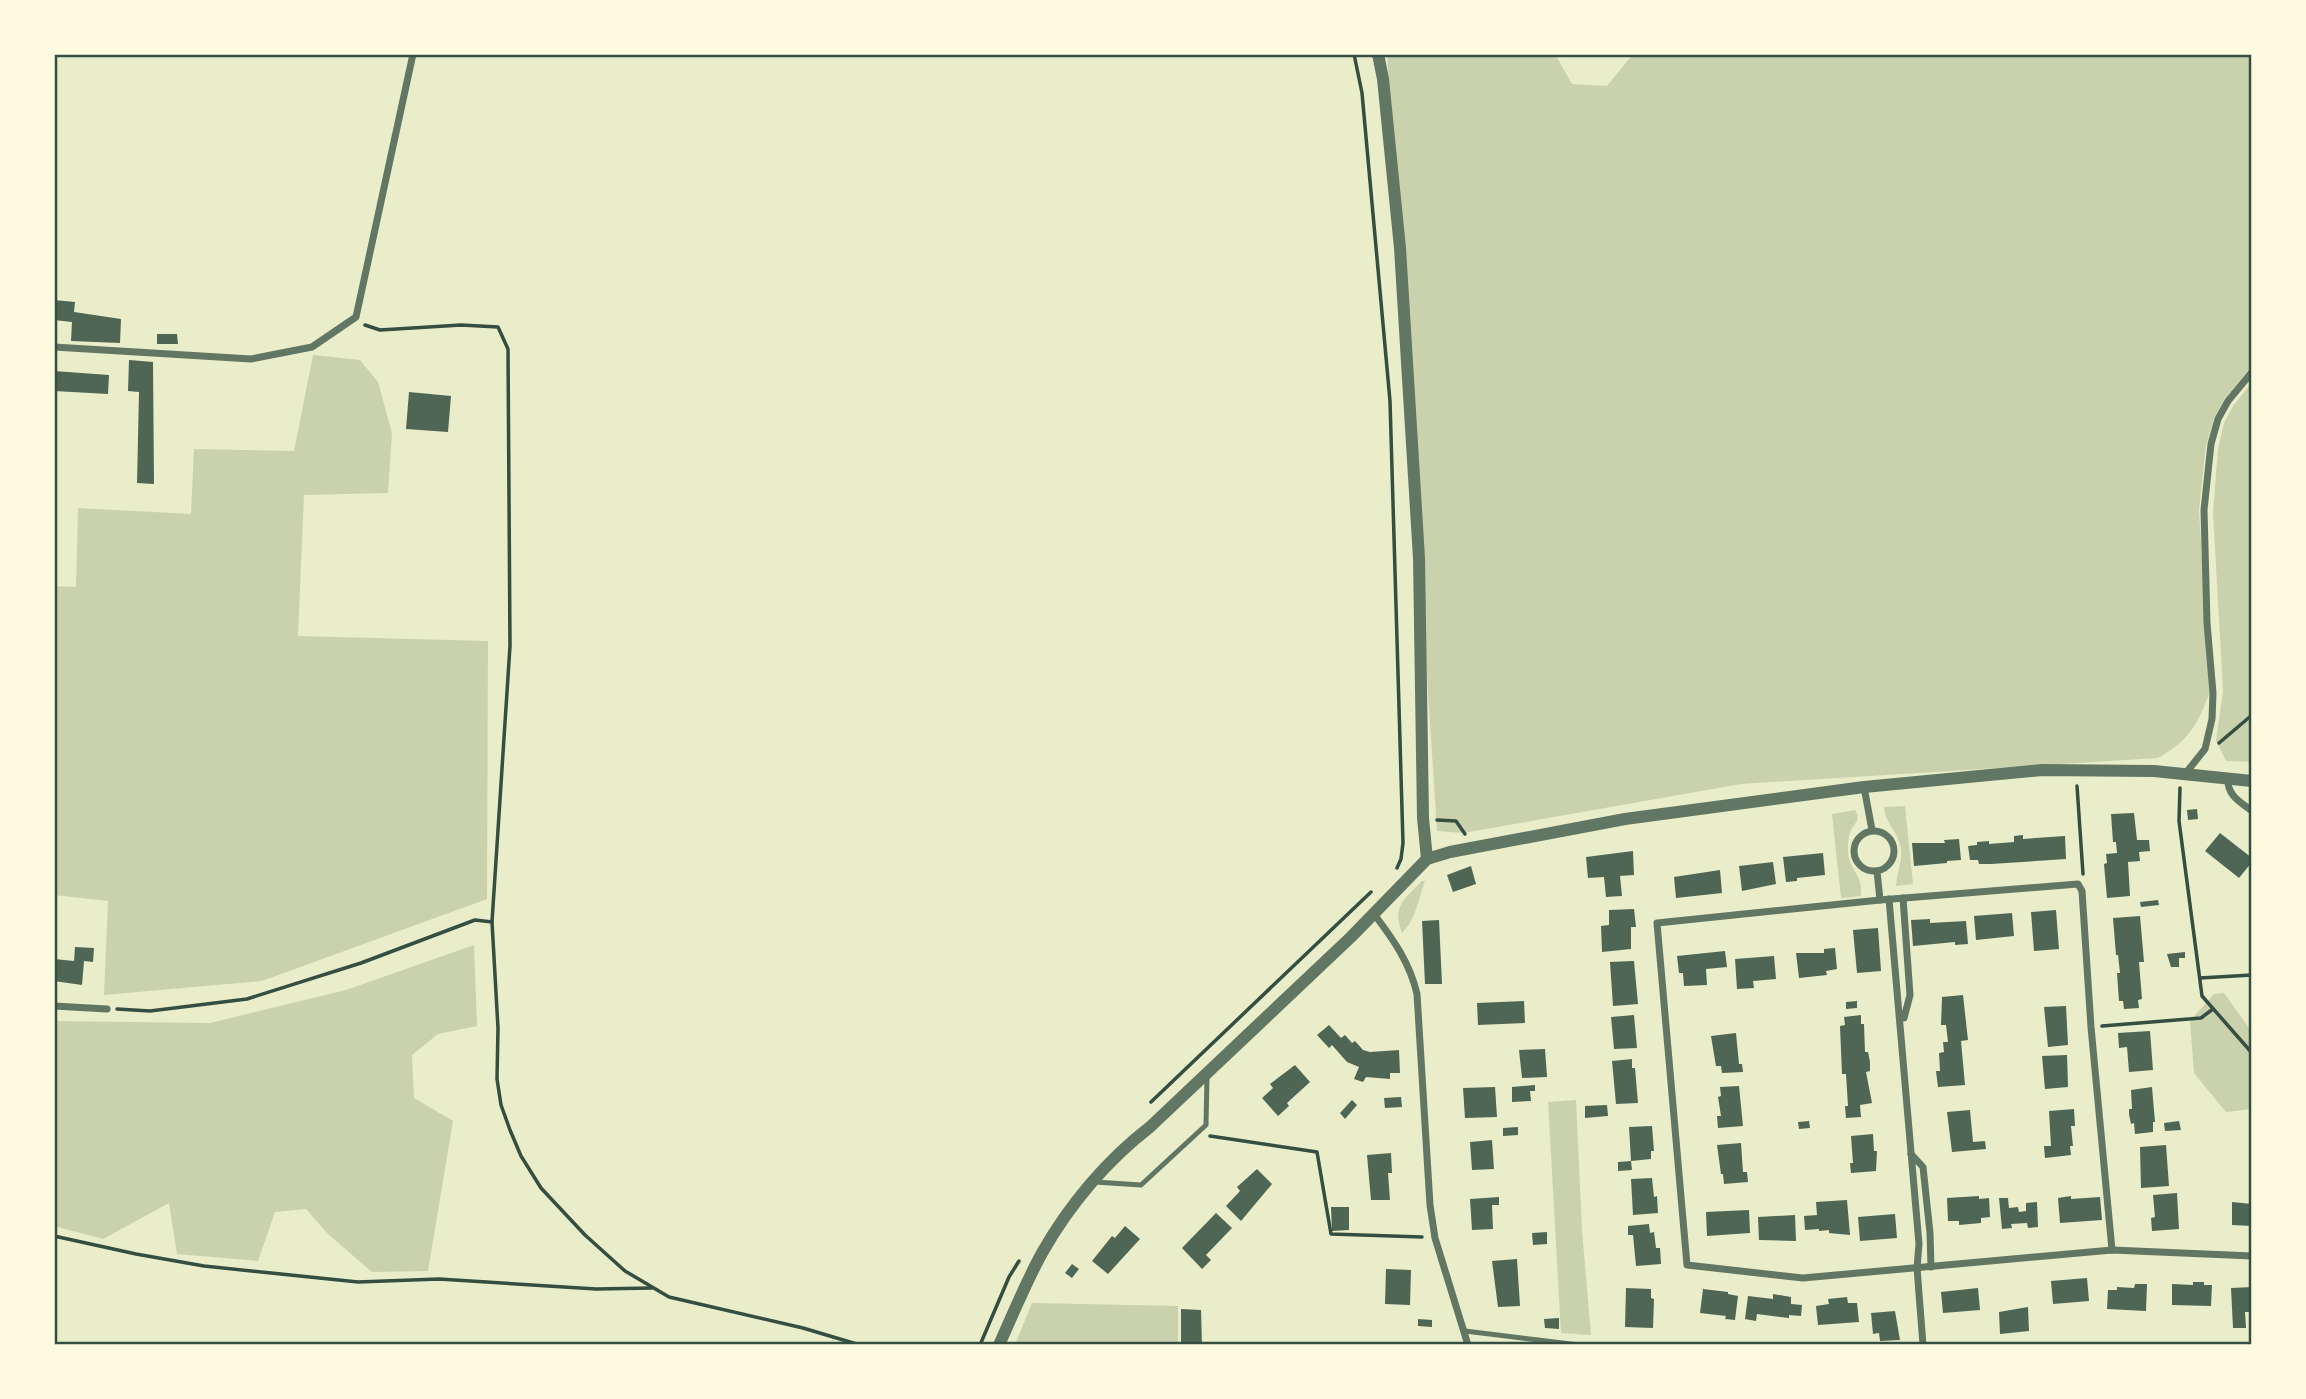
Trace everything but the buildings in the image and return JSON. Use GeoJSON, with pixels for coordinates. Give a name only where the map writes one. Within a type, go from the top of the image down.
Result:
{"type":"FeatureCollection","features":[{"type":"Feature","properties":{"kind":"street"},"geometry":{"type":"LineString","coordinates":[[54,347],[251,359],[312,347],[356,317],[413,54]]}},
{"type":"Feature","properties":{"kind":"street"},"geometry":{"type":"LineString","coordinates":[[1378,54],[1400,248],[1416,516],[1423,818],[1427,859]]}},
{"type":"Feature","properties":{"kind":"street"},"geometry":{"type":"LineString","coordinates":[[2193,771],[2205,749],[2212,719],[2204,510],[2211,444],[2218,419],[2228,401],[2252,372]]}},
{"type":"Feature","properties":{"kind":"street"},"geometry":{"type":"LineString","coordinates":[[999,1345],[1042,1254],[1062,1221],[1093,1182],[1131,1142],[1207,1074],[1374,914],[1427,859],[1450,852],[1625,819],[1864,787],[2042,770],[2193,771],[2252,781]]}},
{"type":"Feature","properties":{"kind":"street"},"geometry":{"type":"LineString","coordinates":[[2228,779],[2227,788],[2231,794],[2252,811]]}},
{"type":"Feature","properties":{"kind":"street"},"geometry":{"type":"LineString","coordinates":[[1864,787],[1872,830]]}},
{"type":"Feature","properties":{"kind":"street"},"geometry":{"type":"LineString","coordinates":[[1872,830],[1885,834],[1894,845],[1893,858],[1889,864],[1877,871],[1859,865],[1853,854],[1856,841],[1872,830]]}},
{"type":"Feature","properties":{"kind":"street"},"geometry":{"type":"LineString","coordinates":[[1877,871],[1885,900],[1902,1026],[1919,1244],[1917,1268],[1923,1345]]}},
{"type":"Feature","properties":{"kind":"street"},"geometry":{"type":"LineString","coordinates":[[2112,1250],[2091,1027],[2082,891],[2078,884],[1903,898],[1657,923],[1687,1265],[1803,1278],[2112,1250],[2252,1256]]}},
{"type":"Feature","properties":{"kind":"street"},"geometry":{"type":"LineString","coordinates":[[1902,1026],[1910,995],[1903,898]]}},
{"type":"Feature","properties":{"kind":"street"},"geometry":{"type":"LineString","coordinates":[[1374,914],[1413,975],[1418,994],[1430,1205],[1435,1237],[1468,1345]]}},
{"type":"Feature","properties":{"kind":"street"},"geometry":{"type":"LineString","coordinates":[[54,1006],[107,1009]]}},
{"type":"Feature","properties":{"kind":"street"},"geometry":{"type":"LineString","coordinates":[[1911,1154],[1923,1167],[1931,1267]]}},
{"type":"Feature","properties":{"kind":"lane"},"geometry":{"type":"LineString","coordinates":[[1093,1182],[1142,1185],[1197,1134],[1206,1125],[1207,1074]]}},
{"type":"Feature","properties":{"kind":"lane"},"geometry":{"type":"LineString","coordinates":[[1465,1331],[1579,1345]]}},
{"type":"Feature","properties":{"kind":"path"},"geometry":{"type":"LineString","coordinates":[[1354,54],[1362,93],[1390,401],[1403,843],[1396,870]]}},
{"type":"Feature","properties":{"kind":"path"},"geometry":{"type":"LineString","coordinates":[[356,317],[364,325],[380,330],[461,324],[498,327],[508,349],[510,646],[492,922],[501,1105],[521,1156],[541,1188],[585,1236],[625,1271],[669,1297],[803,1328],[860,1345]]}},
{"type":"Feature","properties":{"kind":"path"},"geometry":{"type":"LineString","coordinates":[[2193,771],[2252,715]]}},
{"type":"Feature","properties":{"kind":"path"},"geometry":{"type":"LineString","coordinates":[[2077,786],[2083,874],[2078,884]]}},
{"type":"Feature","properties":{"kind":"path"},"geometry":{"type":"LineString","coordinates":[[2180,788],[2179,821],[2202,996],[2252,1053]]}},
{"type":"Feature","properties":{"kind":"path"},"geometry":{"type":"LineString","coordinates":[[1402,817],[1456,821],[1463,833],[1468,835],[1470,850]]}},
{"type":"Feature","properties":{"kind":"path"},"geometry":{"type":"LineString","coordinates":[[107,1009],[150,1011],[247,999],[361,963],[475,920],[492,922]]}},
{"type":"Feature","properties":{"kind":"path"},"geometry":{"type":"LineString","coordinates":[[2200,978],[2252,975]]}},
{"type":"Feature","properties":{"kind":"path"},"geometry":{"type":"LineString","coordinates":[[2091,1027],[2201,1018],[2213,1009]]}},
{"type":"Feature","properties":{"kind":"path"},"geometry":{"type":"LineString","coordinates":[[1197,1134],[1317,1152],[1331,1234],[1435,1237]]}},
{"type":"Feature","properties":{"kind":"path"},"geometry":{"type":"LineString","coordinates":[[54,1236],[204,1266],[358,1282],[439,1279],[596,1289],[654,1288]]}},
{"type":"Feature","properties":{"kind":"green space"},"geometry":{"type":"Polygon","coordinates":[[[1387,54],[1555,54],[1572,84],[1607,86],[1633,54],[2252,54],[2252,366],[2225,398],[2214,418],[2206,445],[2199,510],[2210,692],[2191,731],[2178,745],[2158,758],[1741,784],[1463,833],[1437,831],[1387,54]]]}},
{"type":"Feature","properties":{"kind":"green space"},"geometry":{"type":"Polygon","coordinates":[[[313,355],[360,360],[378,382],[392,433],[388,493],[304,495],[298,636],[488,641],[487,899],[262,981],[104,995],[108,901],[54,895],[54,586],[76,587],[78,508],[191,514],[194,449],[294,451],[313,355]]]}},
{"type":"Feature","properties":{"kind":"green space"},"geometry":{"type":"Polygon","coordinates":[[[2252,382],[2252,762],[2226,761],[2216,741],[2223,691],[2213,513],[2218,449],[2224,423],[2233,406],[2252,382]]]}},
{"type":"Feature","properties":{"kind":"green space"},"geometry":{"type":"Polygon","coordinates":[[[1905,806],[1913,884],[1896,886],[1901,850],[1886,818],[1884,807],[1905,806]]]}},
{"type":"Feature","properties":{"kind":"green space"},"geometry":{"type":"Polygon","coordinates":[[[1855,810],[1858,818],[1851,830],[1848,854],[1860,882],[1861,896],[1841,898],[1832,814],[1855,810]]]}},
{"type":"Feature","properties":{"kind":"green space"},"geometry":{"type":"Polygon","coordinates":[[[1425,881],[1411,922],[1402,933],[1399,909],[1405,898],[1425,881]]]}},
{"type":"Feature","properties":{"kind":"green space"},"geometry":{"type":"Polygon","coordinates":[[[474,945],[477,1026],[438,1034],[412,1055],[414,1098],[453,1121],[428,1271],[372,1272],[329,1235],[306,1209],[275,1212],[258,1261],[177,1254],[169,1203],[103,1239],[54,1226],[54,1021],[210,1023],[346,990],[474,945]]]}},
{"type":"Feature","properties":{"kind":"green space"},"geometry":{"type":"Polygon","coordinates":[[[2224,993],[2252,1032],[2252,1109],[2226,1112],[2194,1073],[2190,1021],[2214,994],[2224,993]]]}},
{"type":"Feature","properties":{"kind":"green space"},"geometry":{"type":"Polygon","coordinates":[[[1576,1100],[1582,1230],[1591,1335],[1561,1333],[1548,1102],[1576,1100]]]}},
{"type":"Feature","properties":{"kind":"green space"},"geometry":{"type":"Polygon","coordinates":[[[1032,1303],[1178,1306],[1178,1345],[1015,1345],[1032,1303]]]}}]}
